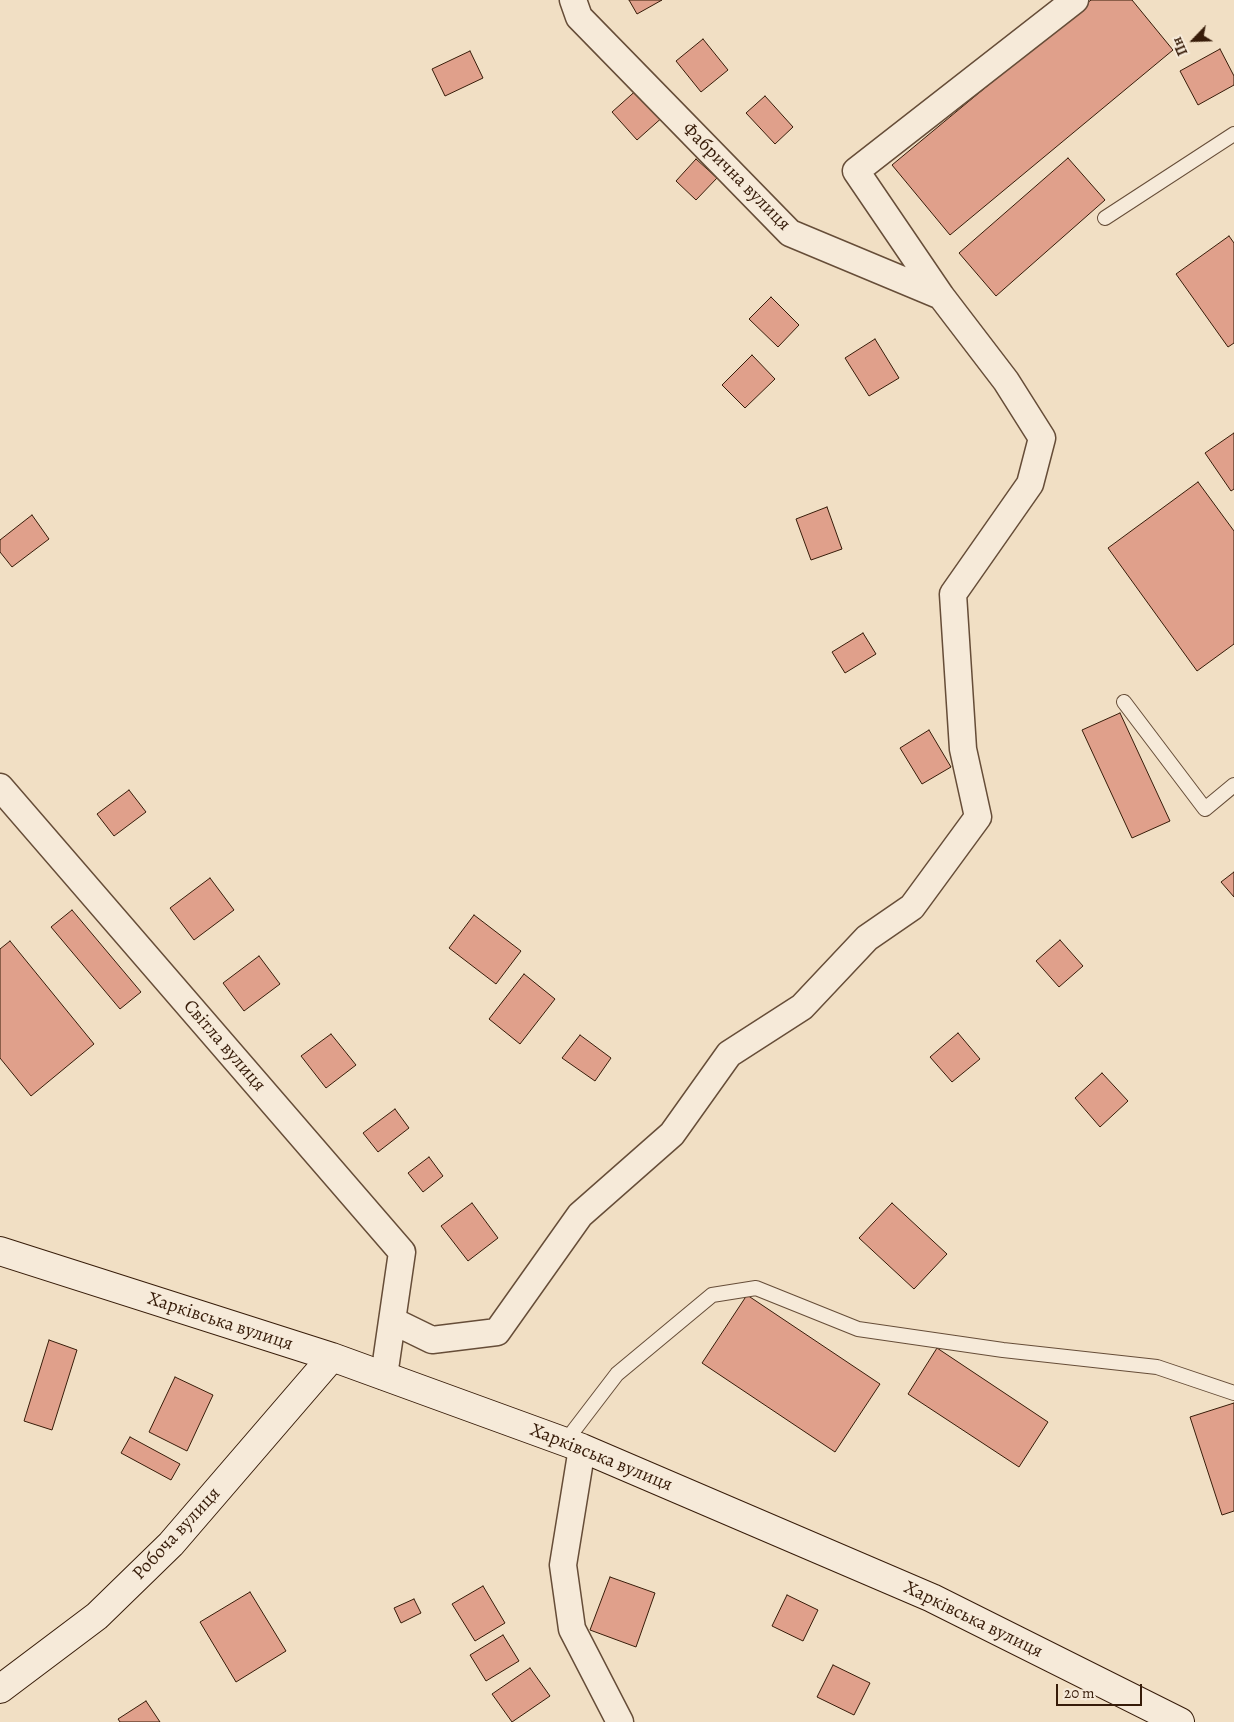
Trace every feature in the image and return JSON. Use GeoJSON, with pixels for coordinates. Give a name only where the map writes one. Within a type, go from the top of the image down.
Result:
{"type":"FeatureCollection","features":[{"type":"Feature","properties":{"kind":"street","name":"Фабрична вулиця"},"geometry":{"type":"LineString","coordinates":[[572,0],[579,17],[790,233],[941,296]]}},
{"type":"Feature","properties":{"kind":"street"},"geometry":{"type":"LineString","coordinates":[[392,1321],[432,1340],[497,1332],[580,1216],[672,1134],[729,1054],[802,1007],[867,938],[912,907],[978,817],[963,749],[953,594],[1030,484],[1042,438],[1006,381],[941,296],[856,171],[1075,0]]}},
{"type":"Feature","properties":{"kind":"street","name":"Світла вулиця"},"geometry":{"type":"LineString","coordinates":[[0,787],[402,1252],[384,1376]]}},
{"type":"Feature","properties":{"kind":"street","name":"Харківська вулиця"},"geometry":{"type":"LineString","coordinates":[[0,1251],[332,1357],[573,1445],[932,1598],[1180,1722]]}},
{"type":"Feature","properties":{"kind":"street","name":"Робоча вулиця"},"geometry":{"type":"LineString","coordinates":[[0,1688],[97,1616],[172,1544],[332,1357]]}},
{"type":"Feature","properties":{"kind":"street"},"geometry":{"type":"LineString","coordinates":[[573,1445],[564,1565],[572,1629],[620,1722]]}},
{"type":"Feature","properties":{"kind":"lane"},"geometry":{"type":"LineString","coordinates":[[1105,218],[1234,134]]}},
{"type":"Feature","properties":{"kind":"lane"},"geometry":{"type":"LineString","coordinates":[[1124,702],[1205,809],[1234,785]]}},
{"type":"Feature","properties":{"kind":"lane"},"geometry":{"type":"LineString","coordinates":[[573,1445],[617,1374],[712,1295],[756,1288],[858,1329],[1003,1350],[1157,1367],[1234,1392]]}},
{"type":"Feature","properties":{"kind":"building"},"geometry":{"type":"Polygon","coordinates":[[[629,0],[662,0],[637,14],[629,0]]]}},
{"type":"Feature","properties":{"kind":"building"},"geometry":{"type":"Polygon","coordinates":[[[1091,0],[1132,0],[1173,50],[950,235],[892,165],[1091,0]]]}},
{"type":"Feature","properties":{"kind":"building"},"geometry":{"type":"Polygon","coordinates":[[[703,39],[728,70],[701,92],[676,61],[703,39]]]}},
{"type":"Feature","properties":{"kind":"building"},"geometry":{"type":"Polygon","coordinates":[[[1220,49],[1234,76],[1234,85],[1198,105],[1180,71],[1220,49]]]}},
{"type":"Feature","properties":{"kind":"building"},"geometry":{"type":"Polygon","coordinates":[[[470,51],[483,78],[445,96],[432,69],[470,51]]]}},
{"type":"Feature","properties":{"kind":"building"},"geometry":{"type":"Polygon","coordinates":[[[640,87],[665,115],[637,140],[612,112],[640,87]]]}},
{"type":"Feature","properties":{"kind":"building"},"geometry":{"type":"Polygon","coordinates":[[[765,96],[793,127],[775,144],[746,113],[765,96]]]}},
{"type":"Feature","properties":{"kind":"building"},"geometry":{"type":"Polygon","coordinates":[[[1068,158],[1105,200],[996,296],[959,253],[1068,158]]]}},
{"type":"Feature","properties":{"kind":"building"},"geometry":{"type":"Polygon","coordinates":[[[696,159],[717,178],[696,200],[676,181],[696,159]]]}},
{"type":"Feature","properties":{"kind":"building"},"geometry":{"type":"Polygon","coordinates":[[[1229,236],[1234,243],[1234,343],[1228,347],[1176,274],[1229,236]]]}},
{"type":"Feature","properties":{"kind":"building"},"geometry":{"type":"Polygon","coordinates":[[[771,297],[799,325],[778,347],[749,319],[771,297]]]}},
{"type":"Feature","properties":{"kind":"building"},"geometry":{"type":"Polygon","coordinates":[[[875,339],[899,378],[869,396],[845,358],[875,339]]]}},
{"type":"Feature","properties":{"kind":"building"},"geometry":{"type":"Polygon","coordinates":[[[752,355],[775,379],[745,408],[722,385],[752,355]]]}},
{"type":"Feature","properties":{"kind":"building"},"geometry":{"type":"Polygon","coordinates":[[[1234,433],[1234,489],[1231,491],[1205,453],[1234,433]]]}},
{"type":"Feature","properties":{"kind":"building"},"geometry":{"type":"Polygon","coordinates":[[[1198,482],[1234,531],[1234,644],[1197,671],[1108,548],[1198,482]]]}},
{"type":"Feature","properties":{"kind":"building"},"geometry":{"type":"Polygon","coordinates":[[[827,507],[842,549],[811,560],[796,519],[827,507]]]}},
{"type":"Feature","properties":{"kind":"building"},"geometry":{"type":"Polygon","coordinates":[[[32,515],[49,539],[12,567],[0,552],[0,540],[32,515]]]}},
{"type":"Feature","properties":{"kind":"building"},"geometry":{"type":"Polygon","coordinates":[[[863,633],[876,654],[845,673],[832,652],[863,633]]]}},
{"type":"Feature","properties":{"kind":"building"},"geometry":{"type":"Polygon","coordinates":[[[1120,713],[1170,821],[1132,838],[1082,730],[1120,713]]]}},
{"type":"Feature","properties":{"kind":"building"},"geometry":{"type":"Polygon","coordinates":[[[929,730],[951,767],[922,784],[900,748],[929,730]]]}},
{"type":"Feature","properties":{"kind":"building"},"geometry":{"type":"Polygon","coordinates":[[[129,790],[146,812],[114,836],[97,814],[129,790]]]}},
{"type":"Feature","properties":{"kind":"building"},"geometry":{"type":"Polygon","coordinates":[[[1234,872],[1234,897],[1221,882],[1234,872]]]}},
{"type":"Feature","properties":{"kind":"building"},"geometry":{"type":"Polygon","coordinates":[[[210,878],[234,910],[194,940],[170,908],[210,878]]]}},
{"type":"Feature","properties":{"kind":"building"},"geometry":{"type":"Polygon","coordinates":[[[72,910],[141,992],[120,1009],[51,927],[72,910]]]}},
{"type":"Feature","properties":{"kind":"building"},"geometry":{"type":"Polygon","coordinates":[[[474,915],[521,951],[496,984],[449,948],[474,915]]]}},
{"type":"Feature","properties":{"kind":"building"},"geometry":{"type":"Polygon","coordinates":[[[1060,940],[1083,966],[1059,987],[1036,961],[1060,940]]]}},
{"type":"Feature","properties":{"kind":"building"},"geometry":{"type":"Polygon","coordinates":[[[10,941],[94,1044],[31,1096],[0,1058],[0,949],[10,941]]]}},
{"type":"Feature","properties":{"kind":"building"},"geometry":{"type":"Polygon","coordinates":[[[259,956],[280,984],[244,1011],[223,983],[259,956]]]}},
{"type":"Feature","properties":{"kind":"building"},"geometry":{"type":"Polygon","coordinates":[[[524,974],[555,999],[520,1044],[489,1019],[524,974]]]}},
{"type":"Feature","properties":{"kind":"building"},"geometry":{"type":"Polygon","coordinates":[[[958,1033],[980,1059],[952,1082],[930,1057],[958,1033]]]}},
{"type":"Feature","properties":{"kind":"building"},"geometry":{"type":"Polygon","coordinates":[[[331,1034],[356,1065],[326,1088],[301,1056],[331,1034]]]}},
{"type":"Feature","properties":{"kind":"building"},"geometry":{"type":"Polygon","coordinates":[[[580,1035],[611,1058],[595,1081],[562,1058],[580,1035]]]}},
{"type":"Feature","properties":{"kind":"building"},"geometry":{"type":"Polygon","coordinates":[[[1102,1073],[1128,1101],[1100,1127],[1075,1098],[1102,1073]]]}},
{"type":"Feature","properties":{"kind":"building"},"geometry":{"type":"Polygon","coordinates":[[[395,1109],[409,1128],[378,1152],[363,1133],[395,1109]]]}},
{"type":"Feature","properties":{"kind":"building"},"geometry":{"type":"Polygon","coordinates":[[[429,1157],[443,1176],[423,1192],[408,1173],[429,1157]]]}},
{"type":"Feature","properties":{"kind":"building"},"geometry":{"type":"Polygon","coordinates":[[[472,1203],[498,1238],[468,1261],[441,1226],[472,1203]]]}},
{"type":"Feature","properties":{"kind":"building"},"geometry":{"type":"Polygon","coordinates":[[[892,1203],[947,1254],[914,1289],[859,1238],[892,1203]]]}},
{"type":"Feature","properties":{"kind":"building"},"geometry":{"type":"Polygon","coordinates":[[[747,1295],[880,1384],[835,1452],[702,1363],[747,1295]]]}},
{"type":"Feature","properties":{"kind":"building"},"geometry":{"type":"Polygon","coordinates":[[[49,1340],[77,1350],[52,1430],[24,1421],[49,1340]]]}},
{"type":"Feature","properties":{"kind":"building"},"geometry":{"type":"Polygon","coordinates":[[[937,1348],[1048,1422],[1019,1467],[908,1394],[937,1348]]]}},
{"type":"Feature","properties":{"kind":"building"},"geometry":{"type":"Polygon","coordinates":[[[175,1377],[213,1395],[187,1451],[149,1432],[175,1377]]]}},
{"type":"Feature","properties":{"kind":"building"},"geometry":{"type":"Polygon","coordinates":[[[1234,1403],[1234,1511],[1222,1515],[1190,1417],[1234,1403]]]}},
{"type":"Feature","properties":{"kind":"building"},"geometry":{"type":"Polygon","coordinates":[[[130,1437],[180,1464],[171,1480],[121,1453],[130,1437]]]}},
{"type":"Feature","properties":{"kind":"building"},"geometry":{"type":"Polygon","coordinates":[[[610,1577],[655,1593],[636,1647],[590,1630],[610,1577]]]}},
{"type":"Feature","properties":{"kind":"building"},"geometry":{"type":"Polygon","coordinates":[[[483,1586],[505,1623],[475,1641],[452,1604],[483,1586]]]}},
{"type":"Feature","properties":{"kind":"building"},"geometry":{"type":"Polygon","coordinates":[[[250,1592],[286,1651],[236,1682],[200,1622],[250,1592]]]}},
{"type":"Feature","properties":{"kind":"building"},"geometry":{"type":"Polygon","coordinates":[[[787,1595],[818,1610],[803,1641],[772,1626],[787,1595]]]}},
{"type":"Feature","properties":{"kind":"building"},"geometry":{"type":"Polygon","coordinates":[[[414,1599],[421,1613],[401,1623],[394,1608],[414,1599]]]}},
{"type":"Feature","properties":{"kind":"building"},"geometry":{"type":"Polygon","coordinates":[[[503,1635],[519,1661],[486,1681],[470,1655],[503,1635]]]}},
{"type":"Feature","properties":{"kind":"building"},"geometry":{"type":"Polygon","coordinates":[[[833,1665],[870,1683],[854,1715],[817,1697],[833,1665]]]}},
{"type":"Feature","properties":{"kind":"building"},"geometry":{"type":"Polygon","coordinates":[[[530,1668],[550,1696],[512,1722],[492,1694],[530,1668]]]}},
{"type":"Feature","properties":{"kind":"building"},"geometry":{"type":"Polygon","coordinates":[[[146,1701],[160,1722],[120,1722],[118,1719],[146,1701]]]}}]}
